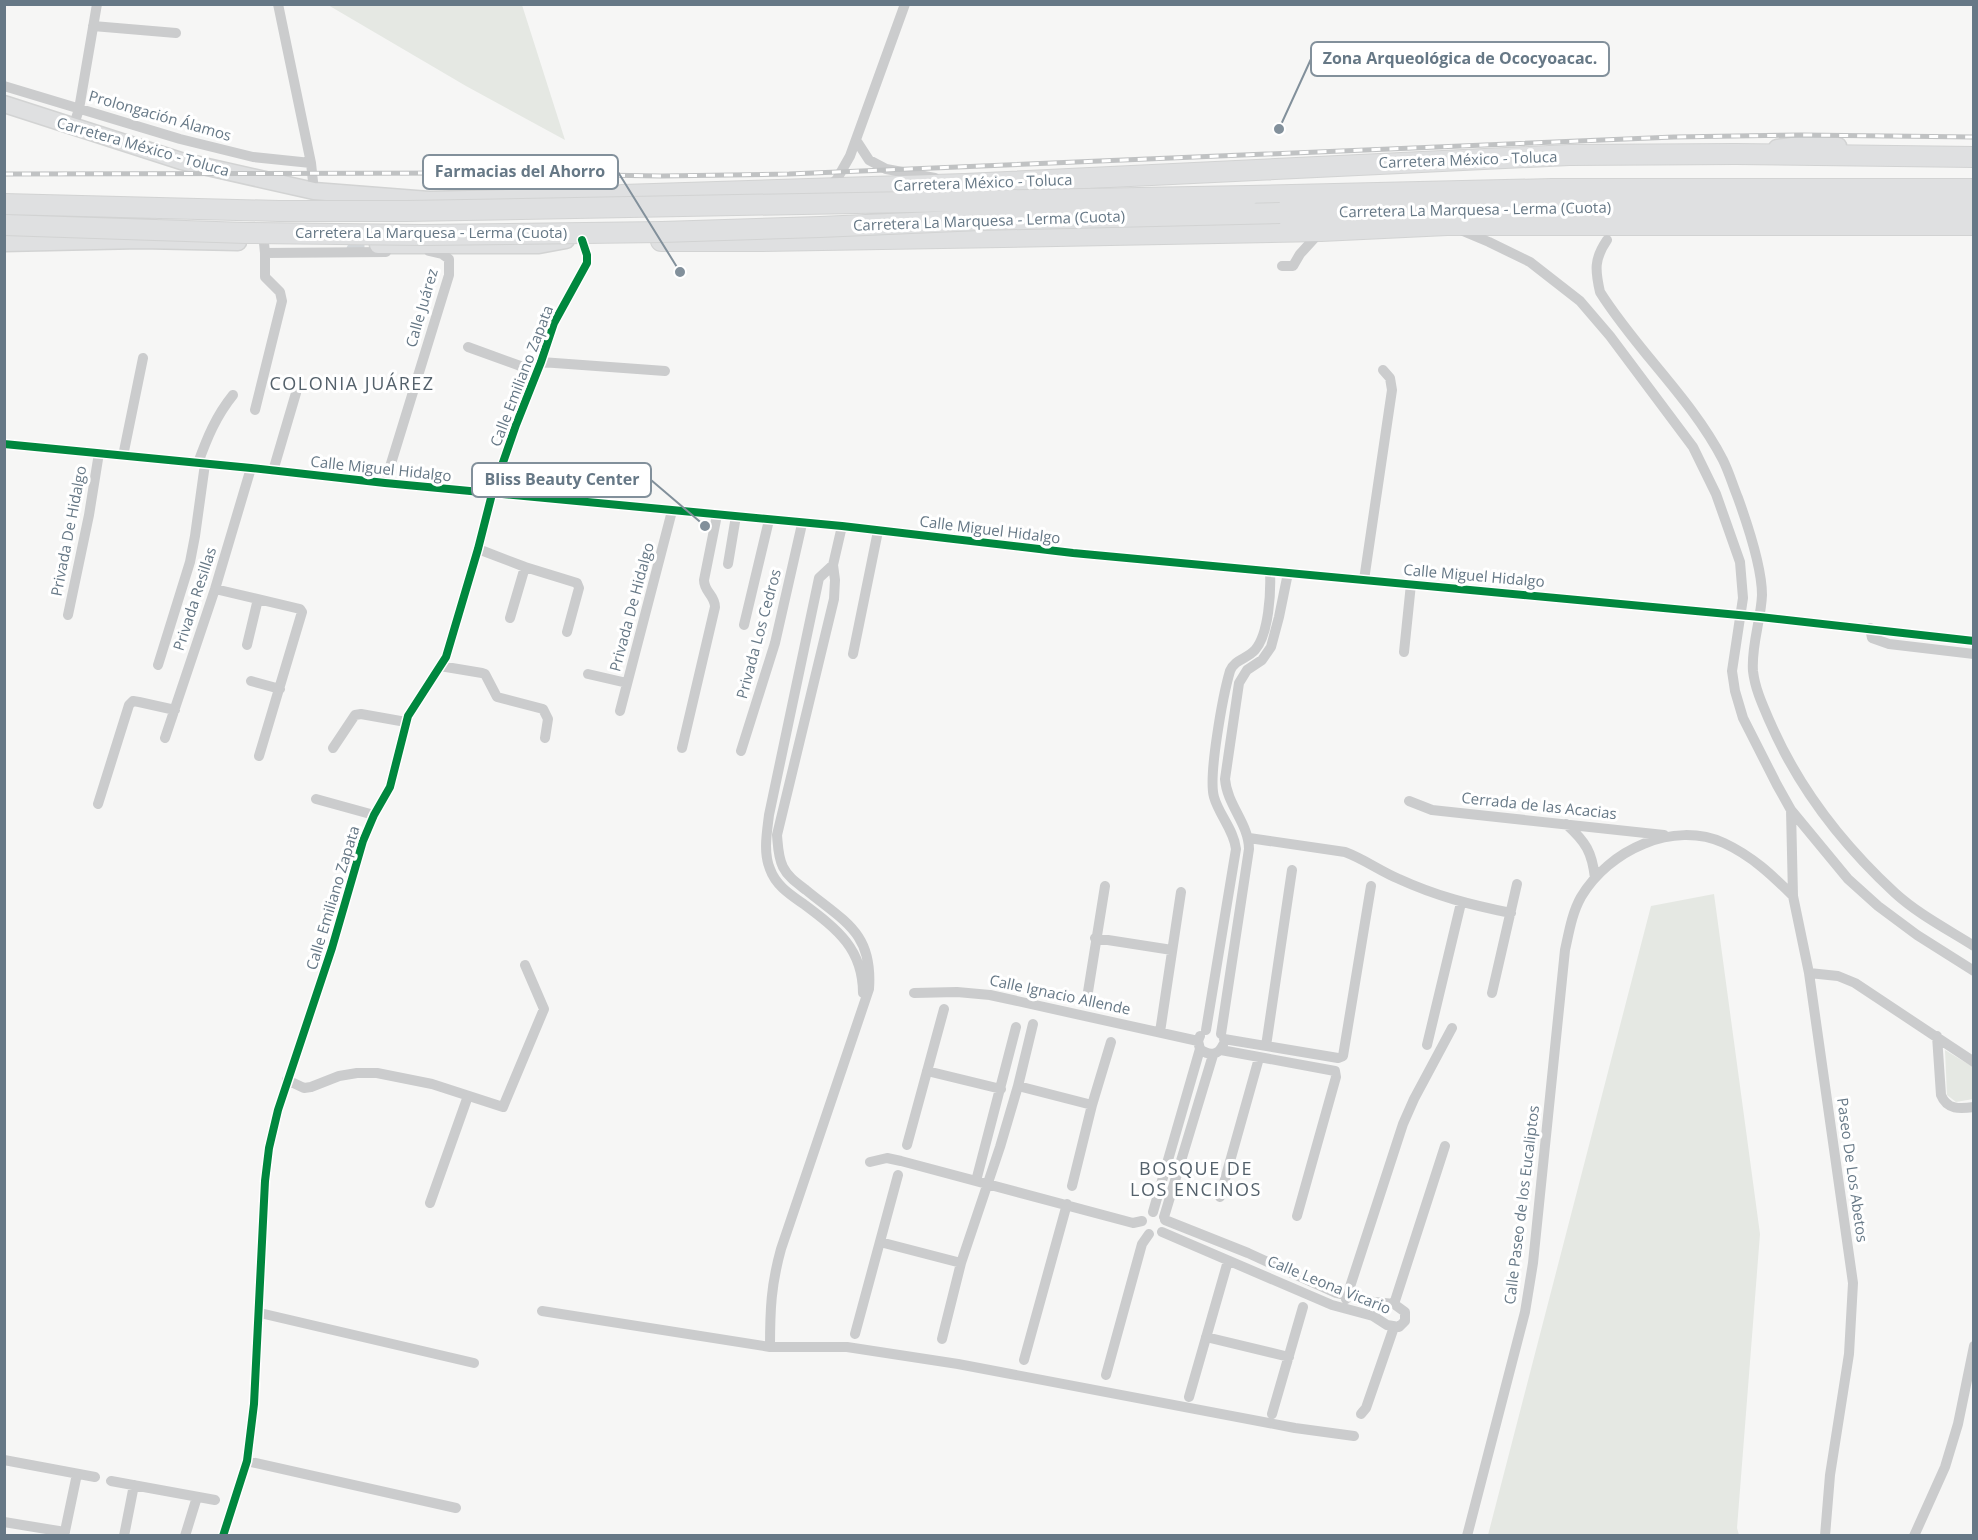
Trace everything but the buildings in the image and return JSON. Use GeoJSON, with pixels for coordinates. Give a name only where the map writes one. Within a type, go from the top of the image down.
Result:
{"type":"FeatureCollection","features":[{"type":"Feature","properties":{"kind":"highway","name":"Carretera México - Toluca"},"geometry":{"type":"LineString","coordinates":[[622,195],[965,184],[1569,156],[1735,154],[1974,157]]}},
{"type":"Feature","properties":{"kind":"highway"},"geometry":{"type":"LineString","coordinates":[[1552,189],[1651,179],[1974,177]]}},
{"type":"Feature","properties":{"kind":"highway","name":"Carretera La Marquesa - Lerma (Cuota)"},"geometry":{"type":"LineString","coordinates":[[4,204],[279,211],[406,211],[1552,189],[1974,189]]}},
{"type":"Feature","properties":{"kind":"highway","name":"Carretera La Marquesa - Lerma (Cuota)"},"geometry":{"type":"LineString","coordinates":[[4,225],[246,233],[423,235],[662,232],[1075,217],[1280,213],[1634,207],[1974,208]]}},
{"type":"Feature","properties":{"kind":"highway"},"geometry":{"type":"LineString","coordinates":[[574,240],[759,242],[1321,231],[1447,225],[1974,225]]}},
{"type":"Feature","properties":{"kind":"highway"},"geometry":{"type":"LineString","coordinates":[[1607,240],[1634,225]]}},
{"type":"Feature","properties":{"kind":"highway"},"geometry":{"type":"LineString","coordinates":[[1826,225],[1855,237],[1974,237]]}},
{"type":"Feature","properties":{"kind":"main road","name":"Carretera México - Toluca"},"geometry":{"type":"LineString","coordinates":[[4,104],[181,161],[314,191],[429,200],[622,195]]}},
{"type":"Feature","properties":{"kind":"main road"},"geometry":{"type":"LineString","coordinates":[[1735,154],[1800,145],[1974,148]]}},
{"type":"Feature","properties":{"kind":"main road"},"geometry":{"type":"LineString","coordinates":[[381,189],[547,189],[622,195]]}},
{"type":"Feature","properties":{"kind":"main road"},"geometry":{"type":"LineString","coordinates":[[4,243],[141,240],[264,248],[574,240]]}},
{"type":"Feature","properties":{"kind":"main road"},"geometry":{"type":"LineString","coordinates":[[378,245],[539,244],[574,240]]}},
{"type":"Feature","properties":{"kind":"street"},"geometry":{"type":"LineString","coordinates":[[73,128],[79,109],[97,4]]}},
{"type":"Feature","properties":{"kind":"street"},"geometry":{"type":"LineString","coordinates":[[278,4],[311,163],[314,191]]}},
{"type":"Feature","properties":{"kind":"street"},"geometry":{"type":"LineString","coordinates":[[826,189],[837,179],[844,168],[856,140],[905,4]]}},
{"type":"Feature","properties":{"kind":"street"},"geometry":{"type":"LineString","coordinates":[[93,26],[176,33]]}},
{"type":"Feature","properties":{"kind":"street","name":"Prolongación Álamos"},"geometry":{"type":"LineString","coordinates":[[4,86],[180,139],[242,154],[311,163]]}},
{"type":"Feature","properties":{"kind":"street"},"geometry":{"type":"LineString","coordinates":[[856,140],[869,160],[886,169],[965,184]]}},
{"type":"Feature","properties":{"kind":"street"},"geometry":{"type":"LineString","coordinates":[[1447,225],[1530,262],[1580,301],[1610,336],[1693,447],[1716,494],[1740,562],[1743,585],[1741,615],[1732,671],[1735,691],[1743,718],[1791,810],[1855,886],[1917,935],[1974,971]]}},
{"type":"Feature","properties":{"kind":"street"},"geometry":{"type":"LineString","coordinates":[[1281,266],[1293,266],[1300,254],[1321,231]]}},
{"type":"Feature","properties":{"kind":"street","name":"Calle Emiliano Zapata"},"geometry":{"type":"LineString","coordinates":[[223,1536],[247,1461],[254,1404],[260,1313],[260,1263],[265,1181],[269,1148],[287,1080],[332,948],[363,841],[390,787],[406,722],[416,701],[440,666],[451,642],[492,494],[516,425],[554,323],[586,262],[587,255],[574,240]]}},
{"type":"Feature","properties":{"kind":"street"},"geometry":{"type":"LineString","coordinates":[[1607,240],[1598,253],[1597,278],[1600,292],[1695,416],[1724,461],[1738,500],[1753,548],[1762,591],[1753,669],[1756,688],[1776,737],[1796,774],[1840,836],[1896,894],[1929,919],[1974,946]]}},
{"type":"Feature","properties":{"kind":"street"},"geometry":{"type":"LineString","coordinates":[[255,410],[282,301],[280,291],[265,277],[264,248]]}},
{"type":"Feature","properties":{"kind":"street","name":"Calle Juárez"},"geometry":{"type":"LineString","coordinates":[[264,248],[432,251],[449,259],[449,275],[385,483]]}},
{"type":"Feature","properties":{"kind":"street"},"geometry":{"type":"LineString","coordinates":[[468,347],[539,367],[665,371]]}},
{"type":"Feature","properties":{"kind":"street"},"geometry":{"type":"LineString","coordinates":[[123,456],[143,358]]}},
{"type":"Feature","properties":{"kind":"street"},"geometry":{"type":"LineString","coordinates":[[1364,580],[1392,390],[1390,378],[1383,370]]}},
{"type":"Feature","properties":{"kind":"street"},"geometry":{"type":"LineString","coordinates":[[273,471],[296,393]]}},
{"type":"Feature","properties":{"kind":"street"},"geometry":{"type":"LineString","coordinates":[[158,665],[190,562],[205,441],[232,395]]}},
{"type":"Feature","properties":{"kind":"street","name":"Calle Miguel Hidalgo"},"geometry":{"type":"LineString","coordinates":[[4,444],[492,494],[842,526],[1073,554],[1741,615],[1974,640]]}},
{"type":"Feature","properties":{"kind":"street","name":"Privada De Hidalgo"},"geometry":{"type":"LineString","coordinates":[[68,615],[89,515],[99,453]]}},
{"type":"Feature","properties":{"kind":"street","name":"Privada Resillas"},"geometry":{"type":"LineString","coordinates":[[165,738],[215,589],[251,468]]}},
{"type":"Feature","properties":{"kind":"street","name":"Privada De Hidalgo"},"geometry":{"type":"LineString","coordinates":[[620,711],[672,511]]}},
{"type":"Feature","properties":{"kind":"street"},"geometry":{"type":"LineString","coordinates":[[682,748],[715,607],[715,600],[704,587],[704,580],[717,515]]}},
{"type":"Feature","properties":{"kind":"street"},"geometry":{"type":"LineString","coordinates":[[728,564],[736,516]]}},
{"type":"Feature","properties":{"kind":"street"},"geometry":{"type":"LineString","coordinates":[[744,625],[768,520]]}},
{"type":"Feature","properties":{"kind":"street","name":"Privada Los Cedros"},"geometry":{"type":"LineString","coordinates":[[741,751],[775,642],[802,524]]}},
{"type":"Feature","properties":{"kind":"street"},"geometry":{"type":"LineString","coordinates":[[805,905],[782,865],[777,835],[834,599],[836,580],[833,565],[842,526]]}},
{"type":"Feature","properties":{"kind":"street"},"geometry":{"type":"LineString","coordinates":[[853,654],[878,531]]}},
{"type":"Feature","properties":{"kind":"street"},"geometry":{"type":"LineString","coordinates":[[478,549],[579,584],[567,632]]}},
{"type":"Feature","properties":{"kind":"street"},"geometry":{"type":"LineString","coordinates":[[833,565],[819,578],[767,833],[766,848],[769,868],[786,892],[831,926],[853,949],[861,966],[863,1008]]}},
{"type":"Feature","properties":{"kind":"street"},"geometry":{"type":"LineString","coordinates":[[510,618],[525,567]]}},
{"type":"Feature","properties":{"kind":"street"},"geometry":{"type":"LineString","coordinates":[[1153,1212],[1201,1035],[1206,1030],[1236,849],[1233,836],[1214,796],[1212,782],[1227,680],[1232,666],[1254,652],[1257,646],[1264,628],[1270,592],[1270,571]]}},
{"type":"Feature","properties":{"kind":"street"},"geometry":{"type":"LineString","coordinates":[[1142,1221],[1144,1229],[1149,1234],[1156,1235],[1164,1229],[1165,1219],[1220,1044],[1250,849],[1249,838],[1227,796],[1225,780],[1239,682],[1247,670],[1267,654],[1276,631],[1287,573]]}},
{"type":"Feature","properties":{"kind":"street"},"geometry":{"type":"LineString","coordinates":[[1404,652],[1411,584]]}},
{"type":"Feature","properties":{"kind":"street"},"geometry":{"type":"LineString","coordinates":[[215,589],[300,609],[302,612],[259,756]]}},
{"type":"Feature","properties":{"kind":"street"},"geometry":{"type":"LineString","coordinates":[[1270,592],[1284,594]]}},
{"type":"Feature","properties":{"kind":"street"},"geometry":{"type":"LineString","coordinates":[[247,645],[258,599]]}},
{"type":"Feature","properties":{"kind":"street"},"geometry":{"type":"LineString","coordinates":[[1264,628],[1276,631]]}},
{"type":"Feature","properties":{"kind":"street"},"geometry":{"type":"LineString","coordinates":[[1869,628],[1872,638],[1888,644],[1974,654]]}},
{"type":"Feature","properties":{"kind":"street"},"geometry":{"type":"LineString","coordinates":[[440,666],[485,674],[497,696],[543,709],[548,719],[545,738]]}},
{"type":"Feature","properties":{"kind":"street"},"geometry":{"type":"LineString","coordinates":[[1732,671],[1753,669]]}},
{"type":"Feature","properties":{"kind":"street"},"geometry":{"type":"LineString","coordinates":[[588,674],[627,682]]}},
{"type":"Feature","properties":{"kind":"street"},"geometry":{"type":"LineString","coordinates":[[250,681],[280,689]]}},
{"type":"Feature","properties":{"kind":"street"},"geometry":{"type":"LineString","coordinates":[[98,804],[129,705],[133,701],[174,710]]}},
{"type":"Feature","properties":{"kind":"street"},"geometry":{"type":"LineString","coordinates":[[333,748],[355,715],[362,714],[406,722]]}},
{"type":"Feature","properties":{"kind":"street"},"geometry":{"type":"LineString","coordinates":[[316,799],[374,815]]}},
{"type":"Feature","properties":{"kind":"street","name":"Cerrada de las Acacias"},"geometry":{"type":"LineString","coordinates":[[1409,801],[1432,810],[1667,836]]}},
{"type":"Feature","properties":{"kind":"street"},"geometry":{"type":"LineString","coordinates":[[1222,815],[1234,809]]}},
{"type":"Feature","properties":{"kind":"street","name":"Paseo De Los Abetos"},"geometry":{"type":"LineString","coordinates":[[1791,810],[1794,896],[1809,973],[1853,1283],[1849,1354],[1830,1475],[1826,1536]]}},
{"type":"Feature","properties":{"kind":"street"},"geometry":{"type":"LineString","coordinates":[[1566,824],[1580,836],[1588,847],[1593,861],[1595,879]]}},
{"type":"Feature","properties":{"kind":"street","name":"Calle Paseo de los Eucaliptos"},"geometry":{"type":"LineString","coordinates":[[1467,1536],[1525,1312],[1533,1263],[1565,950],[1571,920],[1581,897],[1610,864],[1625,854],[1667,836],[1697,836],[1724,843],[1763,866],[1794,896]]}},
{"type":"Feature","properties":{"kind":"street"},"geometry":{"type":"LineString","coordinates":[[1249,838],[1345,852],[1397,878],[1461,903],[1510,913]]}},
{"type":"Feature","properties":{"kind":"street"},"geometry":{"type":"LineString","coordinates":[[1266,1046],[1292,870]]}},
{"type":"Feature","properties":{"kind":"street"},"geometry":{"type":"LineString","coordinates":[[770,1347],[770,1302],[775,1269],[863,1008],[869,989],[871,968],[863,942],[853,929],[790,877]]}},
{"type":"Feature","properties":{"kind":"street"},"geometry":{"type":"LineString","coordinates":[[1492,993],[1517,884]]}},
{"type":"Feature","properties":{"kind":"street"},"geometry":{"type":"LineString","coordinates":[[1086,998],[1105,886]]}},
{"type":"Feature","properties":{"kind":"street"},"geometry":{"type":"LineString","coordinates":[[1199,1045],[1205,1053],[1220,1044],[1266,1046],[1342,1057],[1345,1052],[1371,886]]}},
{"type":"Feature","properties":{"kind":"street"},"geometry":{"type":"LineString","coordinates":[[1160,1032],[1180,892]]}},
{"type":"Feature","properties":{"kind":"street"},"geometry":{"type":"LineString","coordinates":[[1427,1045],[1461,903]]}},
{"type":"Feature","properties":{"kind":"street"},"geometry":{"type":"LineString","coordinates":[[1095,938],[1172,950]]}},
{"type":"Feature","properties":{"kind":"street"},"geometry":{"type":"LineString","coordinates":[[287,1080],[304,1088],[357,1072],[377,1073],[432,1084],[500,1107],[506,1104],[544,1009],[525,965]]}},
{"type":"Feature","properties":{"kind":"street"},"geometry":{"type":"LineString","coordinates":[[1809,973],[1838,976],[1855,983],[1974,1062]]}},
{"type":"Feature","properties":{"kind":"street","name":"Calle Ignacio Allende"},"geometry":{"type":"LineString","coordinates":[[914,993],[957,992],[990,995],[1160,1032],[1199,1045]]}},
{"type":"Feature","properties":{"kind":"street"},"geometry":{"type":"LineString","coordinates":[[907,1145],[944,1009]]}},
{"type":"Feature","properties":{"kind":"street"},"geometry":{"type":"LineString","coordinates":[[942,1339],[961,1263],[1018,1086],[1033,1024]]}},
{"type":"Feature","properties":{"kind":"street"},"geometry":{"type":"LineString","coordinates":[[976,1181],[1016,1027]]}},
{"type":"Feature","properties":{"kind":"street"},"geometry":{"type":"LineString","coordinates":[[1342,1308],[1403,1124],[1452,1028]]}},
{"type":"Feature","properties":{"kind":"street"},"geometry":{"type":"LineString","coordinates":[[1206,1030],[1217,1031],[1220,1044]]}},
{"type":"Feature","properties":{"kind":"street"},"geometry":{"type":"LineString","coordinates":[[1937,1036],[1940,1083],[1944,1102],[1959,1109],[1974,1107]]}},
{"type":"Feature","properties":{"kind":"street"},"geometry":{"type":"LineString","coordinates":[[1072,1185],[1111,1042]]}},
{"type":"Feature","properties":{"kind":"street"},"geometry":{"type":"LineString","coordinates":[[1220,1044],[1259,1058],[1335,1071],[1336,1077],[1297,1216]]}},
{"type":"Feature","properties":{"kind":"street"},"geometry":{"type":"LineString","coordinates":[[1220,1197],[1259,1058]]}},
{"type":"Feature","properties":{"kind":"street"},"geometry":{"type":"LineString","coordinates":[[927,1071],[1001,1089]]}},
{"type":"Feature","properties":{"kind":"street"},"geometry":{"type":"LineString","coordinates":[[1018,1086],[1092,1105]]}},
{"type":"Feature","properties":{"kind":"street"},"geometry":{"type":"LineString","coordinates":[[430,1203],[468,1096]]}},
{"type":"Feature","properties":{"kind":"street"},"geometry":{"type":"LineString","coordinates":[[1394,1304],[1445,1146]]}},
{"type":"Feature","properties":{"kind":"street"},"geometry":{"type":"LineString","coordinates":[[870,1162],[887,1158],[1133,1223],[1142,1221],[1144,1217],[1153,1212],[1161,1214],[1165,1219]]}},
{"type":"Feature","properties":{"kind":"street"},"geometry":{"type":"LineString","coordinates":[[855,1334],[898,1175]]}},
{"type":"Feature","properties":{"kind":"street"},"geometry":{"type":"LineString","coordinates":[[1024,1360],[1067,1204]]}},
{"type":"Feature","properties":{"kind":"street","name":"Calle Leona Vicario"},"geometry":{"type":"LineString","coordinates":[[1162,1232],[1342,1308],[1373,1316],[1394,1327],[1402,1325],[1406,1317],[1405,1312],[1394,1304],[1336,1293],[1165,1219]]}},
{"type":"Feature","properties":{"kind":"street"},"geometry":{"type":"LineString","coordinates":[[1106,1375],[1142,1244],[1149,1234]]}},
{"type":"Feature","properties":{"kind":"street"},"geometry":{"type":"LineString","coordinates":[[880,1242],[961,1263]]}},
{"type":"Feature","properties":{"kind":"street","name":"Calle Leona Vicario"},"geometry":{"type":"LineString","coordinates":[[1242,1266],[1248,1253]]}},
{"type":"Feature","properties":{"kind":"street"},"geometry":{"type":"LineString","coordinates":[[1189,1397],[1228,1261]]}},
{"type":"Feature","properties":{"kind":"street"},"geometry":{"type":"LineString","coordinates":[[1272,1414],[1303,1307]]}},
{"type":"Feature","properties":{"kind":"street"},"geometry":{"type":"LineString","coordinates":[[542,1311],[770,1347],[847,1347],[958,1364],[1276,1425],[1354,1436]]}},
{"type":"Feature","properties":{"kind":"street"},"geometry":{"type":"LineString","coordinates":[[260,1313],[474,1363]]}},
{"type":"Feature","properties":{"kind":"street"},"geometry":{"type":"LineString","coordinates":[[1361,1414],[1366,1408],[1394,1327]]}},
{"type":"Feature","properties":{"kind":"street"},"geometry":{"type":"LineString","coordinates":[[1206,1337],[1288,1357]]}},
{"type":"Feature","properties":{"kind":"street"},"geometry":{"type":"LineString","coordinates":[[1914,1536],[1945,1467],[1958,1424],[1974,1346]]}},
{"type":"Feature","properties":{"kind":"street"},"geometry":{"type":"LineString","coordinates":[[247,1461],[456,1508]]}},
{"type":"Feature","properties":{"kind":"street"},"geometry":{"type":"LineString","coordinates":[[5,1464],[96,1477]]}},
{"type":"Feature","properties":{"kind":"street"},"geometry":{"type":"LineString","coordinates":[[4,1522],[64,1534],[77,1474]]}},
{"type":"Feature","properties":{"kind":"street"},"geometry":{"type":"LineString","coordinates":[[111,1480],[215,1500]]}},
{"type":"Feature","properties":{"kind":"street"},"geometry":{"type":"LineString","coordinates":[[124,1536],[134,1485]]}},
{"type":"Feature","properties":{"kind":"street"},"geometry":{"type":"LineString","coordinates":[[185,1536],[197,1497]]}},
{"type":"Feature","properties":{"kind":"shaded area"},"geometry":{"type":"Polygon","coordinates":[[[328,5],[522,5],[565,140],[466,86],[328,5]]]}},
{"type":"Feature","properties":{"kind":"shaded area"},"geometry":{"type":"Polygon","coordinates":[[[1714,894],[1760,1234],[1737,1528],[1739,1535],[1488,1535],[1651,906],[1714,894]]]}},
{"type":"Feature","properties":{"kind":"shaded area"},"geometry":{"type":"Polygon","coordinates":[[[1945,1050],[1973,1067],[1973,1099],[1956,1102],[1947,1095],[1945,1050]]]}},
{"type":"Feature","properties":{"kind":"tunnel"},"geometry":{"type":"LineString","coordinates":[[339,202],[334,213],[334,225],[339,235],[352,244],[378,245]]}},
{"type":"Feature","properties":{"kind":"railway"},"geometry":{"type":"LineString","coordinates":[[4,174],[470,173],[661,176],[789,174],[1674,137],[1802,135],[1974,137]]}},
{"type":"Feature","properties":{"kind":"cycle path"},"geometry":{"type":"LineString","coordinates":[[223,1536],[247,1461],[254,1404],[265,1181],[269,1148],[278,1110],[332,948],[363,841],[390,787],[408,716],[446,657],[492,494],[516,425],[554,323],[587,263],[582,240]]}},
{"type":"Feature","properties":{"kind":"cycle path"},"geometry":{"type":"LineString","coordinates":[[4,444],[842,526],[1073,553],[1760,617],[1974,641]]}},
{"type":"Feature","properties":{"kind":"place","name":"Zona Arqueológica de Ococyoacac."},"geometry":{"type":"Point","coordinates":[1279,129]}},
{"type":"Feature","properties":{"kind":"place","name":"Farmacias del Ahorro"},"geometry":{"type":"Point","coordinates":[680,272]}},
{"type":"Feature","properties":{"kind":"place","name":"Bliss Beauty Center"},"geometry":{"type":"Point","coordinates":[705,526]}},
{"type":"Feature","properties":{"kind":"district","name":"COLONIA JUÁREZ"},"geometry":{"type":"Point","coordinates":[352,384]}},
{"type":"Feature","properties":{"kind":"district","name":"BOSQUE DE LOS ENCINOS"},"geometry":{"type":"Point","coordinates":[1196,1179]}}]}
